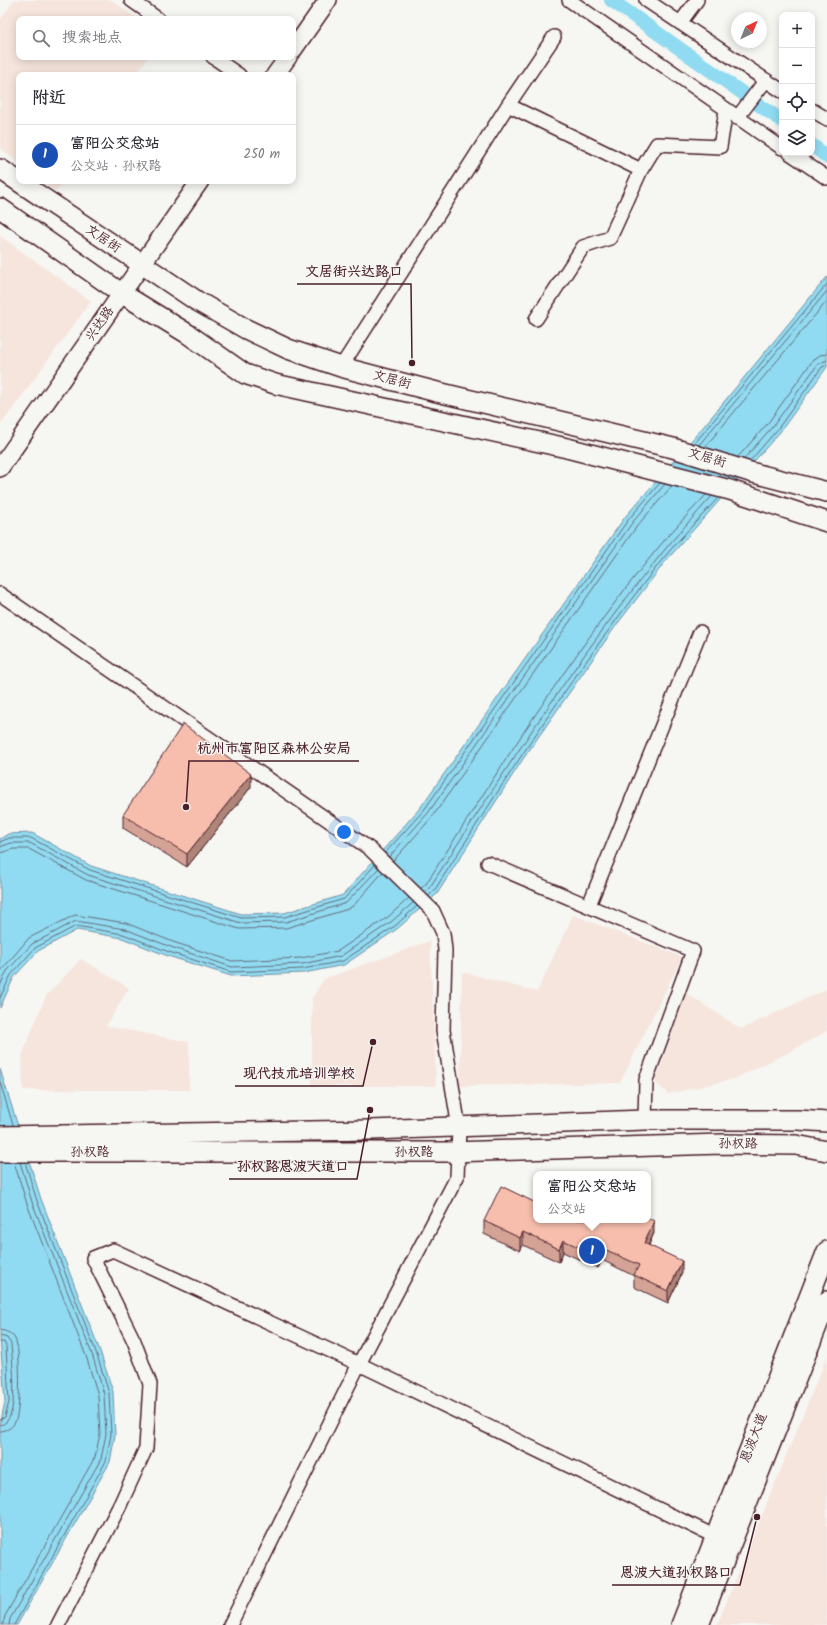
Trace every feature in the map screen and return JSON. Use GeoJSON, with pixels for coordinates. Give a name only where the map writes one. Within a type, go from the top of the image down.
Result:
{"type":"FeatureCollection","features":[{"type":"Feature","properties":{"kind":"main road","name":"文居街"},"geometry":{"type":"LineString","coordinates":[[0,169],[16,180]]}},
{"type":"Feature","properties":{"kind":"main road","name":"文居街"},"geometry":{"type":"LineString","coordinates":[[22,184],[197,301],[246,329],[288,349],[341,367],[433,391],[673,448],[750,472],[827,492]]}},
{"type":"Feature","properties":{"kind":"main road","name":"文居街"},"geometry":{"type":"LineString","coordinates":[[0,208],[122,293],[188,334],[245,374],[275,384],[482,428],[653,470],[730,490],[827,522]]}},
{"type":"Feature","properties":{"kind":"main road","name":"孙权路"},"geometry":{"type":"LineString","coordinates":[[0,1152],[42,1143],[645,1120],[798,1120],[827,1122]]}},
{"type":"Feature","properties":{"kind":"main road","name":"孙权路"},"geometry":{"type":"LineString","coordinates":[[0,1136],[42,1143],[459,1152],[722,1144],[796,1145],[827,1151]]}},
{"type":"Feature","properties":{"kind":"main road","name":"恩波大道"},"geometry":{"type":"LineString","coordinates":[[681,1625],[827,1251]]}},
{"type":"Feature","properties":{"kind":"main road","name":"恩波大道"},"geometry":{"type":"LineString","coordinates":[[699,1625],[827,1301]]}},
{"type":"Feature","properties":{"kind":"street"},"geometry":{"type":"LineString","coordinates":[[131,0],[154,16]]}},
{"type":"Feature","properties":{"kind":"street"},"geometry":{"type":"LineString","coordinates":[[296,46],[328,0]]}},
{"type":"Feature","properties":{"kind":"street"},"geometry":{"type":"LineString","coordinates":[[570,0],[779,146]]}},
{"type":"Feature","properties":{"kind":"street"},"geometry":{"type":"LineString","coordinates":[[646,0],[779,89]]}},
{"type":"Feature","properties":{"kind":"street"},"geometry":{"type":"LineString","coordinates":[[680,24],[697,0]]}},
{"type":"Feature","properties":{"kind":"street"},"geometry":{"type":"LineString","coordinates":[[341,367],[508,105],[554,37]]}},
{"type":"Feature","properties":{"kind":"street"},"geometry":{"type":"LineString","coordinates":[[217,60],[235,72]]}},
{"type":"Feature","properties":{"kind":"street"},"geometry":{"type":"LineString","coordinates":[[277,72],[286,60]]}},
{"type":"Feature","properties":{"kind":"street"},"geometry":{"type":"LineString","coordinates":[[738,118],[766,81]]}},
{"type":"Feature","properties":{"kind":"street"},"geometry":{"type":"LineString","coordinates":[[508,105],[641,170]]}},
{"type":"Feature","properties":{"kind":"street"},"geometry":{"type":"LineString","coordinates":[[536,319],[583,247],[610,238],[641,170],[657,144],[720,147],[726,110]]}},
{"type":"Feature","properties":{"kind":"street"},"geometry":{"type":"LineString","coordinates":[[815,112],[827,119]]}},
{"type":"Feature","properties":{"kind":"street"},"geometry":{"type":"LineString","coordinates":[[794,156],[827,178]]}},
{"type":"Feature","properties":{"kind":"street","name":"兴达路"},"geometry":{"type":"LineString","coordinates":[[0,468],[198,184]]}},
{"type":"Feature","properties":{"kind":"street"},"geometry":{"type":"LineString","coordinates":[[0,594],[370,849],[433,911],[443,933],[445,950],[443,1030],[460,1128],[457,1177],[359,1364],[230,1625]]}},
{"type":"Feature","properties":{"kind":"street"},"geometry":{"type":"LineString","coordinates":[[589,906],[700,632]]}},
{"type":"Feature","properties":{"kind":"street"},"geometry":{"type":"LineString","coordinates":[[488,863],[693,951],[646,1080],[645,1120]]}},
{"type":"Feature","properties":{"kind":"street"},"geometry":{"type":"LineString","coordinates":[[58,1625],[120,1505],[146,1448],[150,1384],[134,1341],[93,1258],[113,1250],[359,1364],[716,1537]]}},
{"type":"Feature","properties":{"kind":"shaded area"},"geometry":{"type":"Polygon","coordinates":[[[14,0],[111,0],[134,16],[16,16],[16,60],[146,60],[138,72],[16,72],[16,161],[0,148],[0,20],[14,0]]]}},
{"type":"Feature","properties":{"kind":"shaded area"},"geometry":{"type":"Polygon","coordinates":[[[47,184],[61,184],[56,191],[47,184]]]}},
{"type":"Feature","properties":{"kind":"shaded area"},"geometry":{"type":"Polygon","coordinates":[[[0,236],[91,301],[0,426],[0,236]]]}},
{"type":"Feature","properties":{"kind":"shaded area"},"geometry":{"type":"Polygon","coordinates":[[[573,915],[682,957],[620,1083],[460,1086],[462,972],[537,992],[573,915]]]}},
{"type":"Feature","properties":{"kind":"shaded area"},"geometry":{"type":"Polygon","coordinates":[[[430,941],[436,1086],[312,1086],[312,998],[324,979],[430,941]]]}},
{"type":"Feature","properties":{"kind":"shaded area"},"geometry":{"type":"Polygon","coordinates":[[[81,959],[129,988],[106,1026],[189,1042],[189,1090],[23,1090],[22,1055],[46,996],[81,959]]]}},
{"type":"Feature","properties":{"kind":"shaded area"},"geometry":{"type":"Polygon","coordinates":[[[827,989],[827,1031],[791,1051],[734,1079],[668,1094],[655,1082],[686,993],[741,1029],[827,989]]]}},
{"type":"Feature","properties":{"kind":"shaded area"},"geometry":{"type":"Polygon","coordinates":[[[827,1356],[827,1625],[717,1625],[827,1356]]]}},
{"type":"Feature","properties":{"kind":"water"},"geometry":{"type":"Polygon","coordinates":[[[827,277],[827,367],[780,432],[665,562],[615,627],[521,762],[437,894],[397,929],[344,965],[304,973],[231,976],[168,956],[122,938],[77,930],[38,951],[14,977],[0,1008],[0,839],[8,834],[32,833],[91,866],[241,914],[284,913],[343,895],[420,808],[625,517],[704,426],[827,277]]]}},
{"type":"Feature","properties":{"kind":"water"},"geometry":{"type":"Polygon","coordinates":[[[0,1069],[41,1199],[100,1351],[113,1392],[115,1435],[110,1462],[17,1625],[0,1625],[0,1425],[5,1402],[0,1338],[0,1069]]]}},
{"type":"Feature","properties":{"kind":"building"},"geometry":{"type":"Polygon","coordinates":[[[183,724],[251,774],[187,854],[123,815],[183,724]]]}},
{"type":"Feature","properties":{"kind":"building"},"geometry":{"type":"Polygon","coordinates":[[[501,1186],[533,1202],[533,1223],[651,1223],[651,1220],[654,1221],[644,1243],[682,1261],[668,1291],[634,1275],[639,1265],[602,1248],[598,1256],[563,1240],[559,1249],[523,1232],[520,1238],[484,1221],[501,1186]]]}},
{"type":"Feature","properties":{"kind":"waterway"},"geometry":{"type":"LineString","coordinates":[[611,0],[781,120]]}},
{"type":"Feature","properties":{"kind":"waterway"},"geometry":{"type":"LineString","coordinates":[[815,147],[827,157]]}},
{"type":"Feature","properties":{"kind":"place","name":"文居街兴达路口"},"geometry":{"type":"Point","coordinates":[412,363]}},
{"type":"Feature","properties":{"kind":"place","name":"杭州市富阳区森林公安局"},"geometry":{"type":"Point","coordinates":[186,807]}},
{"type":"Feature","properties":{"kind":"place","name":"现代技术培训学校"},"geometry":{"type":"Point","coordinates":[373,1042]}},
{"type":"Feature","properties":{"kind":"place","name":"孙权路恩波大道口"},"geometry":{"type":"Point","coordinates":[370,1110]}},
{"type":"Feature","properties":{"kind":"place","name":"富阳公交总站"},"geometry":{"type":"Point","coordinates":[592,1251]}},
{"type":"Feature","properties":{"kind":"place","name":"恩波大道孙权路口"},"geometry":{"type":"Point","coordinates":[757,1517]}}]}
